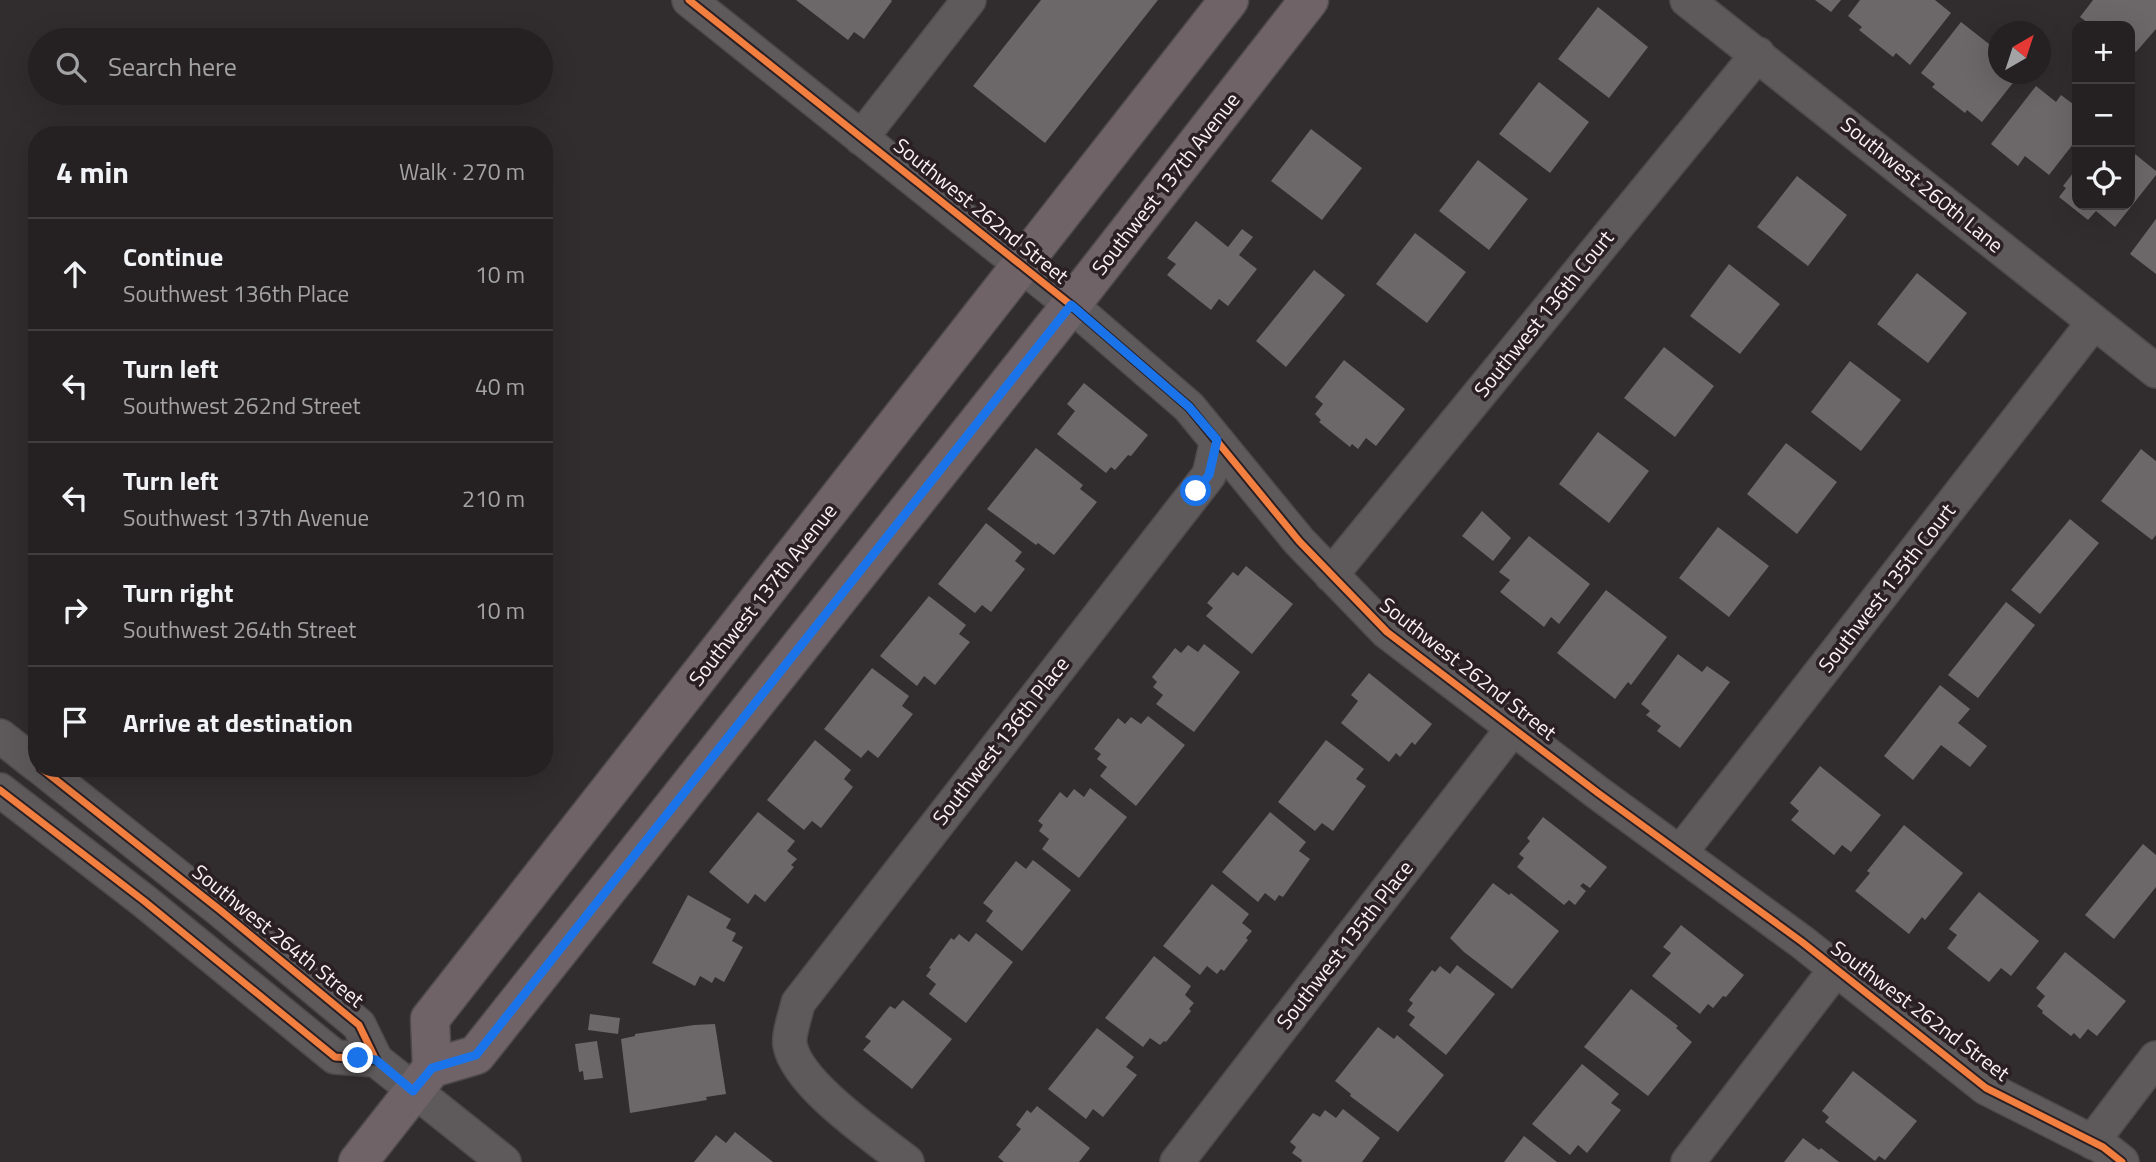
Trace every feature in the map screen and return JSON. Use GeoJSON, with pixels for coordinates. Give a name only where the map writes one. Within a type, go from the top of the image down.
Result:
{"type":"FeatureCollection","features":[{"type":"Feature","properties":{"kind":"main road","name":"Southwest 137th Avenue"},"geometry":{"type":"LineString","coordinates":[[422,1079],[430,1019],[1229,0]]}},
{"type":"Feature","properties":{"kind":"main road","name":"Southwest 137th Avenue"},"geometry":{"type":"LineString","coordinates":[[422,1079],[476,1055],[1071,305],[1309,0]]}},
{"type":"Feature","properties":{"kind":"main road"},"geometry":{"type":"LineString","coordinates":[[358,1162],[422,1079]]}},
{"type":"Feature","properties":{"kind":"street","name":"Southwest 262nd Street"},"geometry":{"type":"LineString","coordinates":[[689,0],[1071,305],[1189,407],[1299,541],[1387,632],[1836,969],[1986,1087],[2104,1147],[2122,1162]]}},
{"type":"Feature","properties":{"kind":"street"},"geometry":{"type":"LineString","coordinates":[[861,138],[969,0]]}},
{"type":"Feature","properties":{"kind":"street","name":"Southwest 260th Lane"},"geometry":{"type":"LineString","coordinates":[[1687,0],[2156,371]]}},
{"type":"Feature","properties":{"kind":"street","name":"Southwest 136th Court"},"geometry":{"type":"LineString","coordinates":[[1331,575],[1758,54]]}},
{"type":"Feature","properties":{"kind":"street","name":"Southwest 135th Court"},"geometry":{"type":"LineString","coordinates":[[1680,853],[2094,322]]}},
{"type":"Feature","properties":{"kind":"street","name":"Southwest 136th Place"},"geometry":{"type":"LineString","coordinates":[[906,1162],[851,1119],[802,1072],[790,1044],[798,1003],[1209,475],[1217,440]]}},
{"type":"Feature","properties":{"kind":"street","name":"Southwest 135th Place"},"geometry":{"type":"LineString","coordinates":[[1177,1162],[1513,728]]}},
{"type":"Feature","properties":{"kind":"street"},"geometry":{"type":"LineString","coordinates":[[0,779],[25,755]]}},
{"type":"Feature","properties":{"kind":"street","name":"Southwest 264th Street"},"geometry":{"type":"LineString","coordinates":[[53,777],[359,1025],[376,1060],[422,1079],[504,1162]]}},
{"type":"Feature","properties":{"kind":"street"},"geometry":{"type":"LineString","coordinates":[[0,790],[144,901],[335,1057],[376,1060]]}},
{"type":"Feature","properties":{"kind":"street"},"geometry":{"type":"LineString","coordinates":[[1688,1162],[1836,969]]}},
{"type":"Feature","properties":{"kind":"street"},"geometry":{"type":"LineString","coordinates":[[2092,1142],[2156,1058]]}},
{"type":"Feature","properties":{"kind":"building"},"geometry":{"type":"Polygon","coordinates":[[[796,0],[892,1],[864,39],[854,32],[848,40],[796,0]]]}},
{"type":"Feature","properties":{"kind":"building"},"geometry":{"type":"Polygon","coordinates":[[[1041,0],[1158,0],[1045,143],[973,86],[1041,0]]]}},
{"type":"Feature","properties":{"kind":"building"},"geometry":{"type":"Polygon","coordinates":[[[1815,0],[1841,0],[1831,12],[1815,0]]]}},
{"type":"Feature","properties":{"kind":"building"},"geometry":{"type":"Polygon","coordinates":[[[1860,0],[1935,0],[1951,13],[1910,65],[1896,53],[1893,57],[1859,30],[1862,27],[1848,16],[1860,0]]]}},
{"type":"Feature","properties":{"kind":"building"},"geometry":{"type":"Polygon","coordinates":[[[2093,0],[2156,0],[2156,29],[2136,52],[2135,21],[2085,21],[2080,17],[2093,0]]]}},
{"type":"Feature","properties":{"kind":"building"},"geometry":{"type":"Polygon","coordinates":[[[1598,7],[1648,47],[1609,98],[1558,59],[1598,7]]]}},
{"type":"Feature","properties":{"kind":"building"},"geometry":{"type":"Polygon","coordinates":[[[1961,22],[1988,43],[1988,84],[2012,84],[1982,122],[1967,110],[1965,113],[1932,87],[1935,84],[1921,73],[1961,22]]]}},
{"type":"Feature","properties":{"kind":"building"},"geometry":{"type":"Polygon","coordinates":[[[1539,82],[1589,122],[1550,173],[1499,134],[1539,82]]]}},
{"type":"Feature","properties":{"kind":"building"},"geometry":{"type":"Polygon","coordinates":[[[2036,86],[2056,102],[2061,95],[2072,103],[2072,145],[2049,175],[2025,156],[2018,166],[1991,144],[2036,86]]]}},
{"type":"Feature","properties":{"kind":"building"},"geometry":{"type":"Polygon","coordinates":[[[1311,129],[1362,168],[1322,220],[1271,181],[1311,129]]]}},
{"type":"Feature","properties":{"kind":"building"},"geometry":{"type":"Polygon","coordinates":[[[2135,154],[2156,171],[2156,175],[2135,202],[2135,154]]]}},
{"type":"Feature","properties":{"kind":"building"},"geometry":{"type":"Polygon","coordinates":[[[1478,160],[1528,199],[1489,250],[1439,211],[1478,160]]]}},
{"type":"Feature","properties":{"kind":"building"},"geometry":{"type":"Polygon","coordinates":[[[2072,174],[2072,207],[2059,197],[2066,188],[2063,186],[2072,174]]]}},
{"type":"Feature","properties":{"kind":"building"},"geometry":{"type":"Polygon","coordinates":[[[1797,176],[1847,215],[1808,266],[1757,227],[1797,176]]]}},
{"type":"Feature","properties":{"kind":"building"},"geometry":{"type":"Polygon","coordinates":[[[2075,210],[2128,210],[2115,227],[2096,211],[2088,220],[2075,210]]]}},
{"type":"Feature","properties":{"kind":"building"},"geometry":{"type":"Polygon","coordinates":[[[2156,219],[2156,274],[2130,254],[2156,219]]]}},
{"type":"Feature","properties":{"kind":"building"},"geometry":{"type":"Polygon","coordinates":[[[1196,221],[1228,247],[1242,229],[1253,237],[1239,255],[1257,269],[1228,306],[1219,299],[1211,310],[1167,275],[1176,264],[1167,258],[1196,221]]]}},
{"type":"Feature","properties":{"kind":"building"},"geometry":{"type":"Polygon","coordinates":[[[1415,233],[1466,272],[1427,323],[1376,284],[1415,233]]]}},
{"type":"Feature","properties":{"kind":"building"},"geometry":{"type":"Polygon","coordinates":[[[1729,264],[1780,304],[1740,354],[1690,316],[1729,264]]]}},
{"type":"Feature","properties":{"kind":"building"},"geometry":{"type":"Polygon","coordinates":[[[1314,270],[1345,295],[1286,367],[1256,341],[1314,270]]]}},
{"type":"Feature","properties":{"kind":"building"},"geometry":{"type":"Polygon","coordinates":[[[1917,273],[1967,313],[1928,363],[1877,324],[1917,273]]]}},
{"type":"Feature","properties":{"kind":"building"},"geometry":{"type":"Polygon","coordinates":[[[1664,347],[1714,386],[1675,437],[1624,398],[1664,347]]]}},
{"type":"Feature","properties":{"kind":"building"},"geometry":{"type":"Polygon","coordinates":[[[1344,360],[1405,409],[1376,446],[1366,438],[1358,449],[1352,444],[1350,447],[1319,422],[1321,420],[1315,414],[1323,404],[1315,397],[1344,360]]]}},
{"type":"Feature","properties":{"kind":"building"},"geometry":{"type":"Polygon","coordinates":[[[1850,361],[1901,400],[1861,451],[1811,412],[1850,361]]]}},
{"type":"Feature","properties":{"kind":"building"},"geometry":{"type":"Polygon","coordinates":[[[1084,383],[1148,435],[1131,456],[1128,455],[1115,470],[1111,467],[1106,473],[1057,434],[1075,411],[1067,404],[1084,383]]]}},
{"type":"Feature","properties":{"kind":"building"},"geometry":{"type":"Polygon","coordinates":[[[1598,432],[1649,471],[1609,523],[1559,484],[1598,432]]]}},
{"type":"Feature","properties":{"kind":"building"},"geometry":{"type":"Polygon","coordinates":[[[1786,443],[1837,482],[1797,534],[1747,494],[1786,443]]]}},
{"type":"Feature","properties":{"kind":"building"},"geometry":{"type":"Polygon","coordinates":[[[1036,448],[1083,485],[1080,489],[1097,502],[1054,555],[987,509],[1036,448]]]}},
{"type":"Feature","properties":{"kind":"building"},"geometry":{"type":"Polygon","coordinates":[[[2141,449],[2156,461],[2156,535],[2152,540],[2101,501],[2141,449]]]}},
{"type":"Feature","properties":{"kind":"building"},"geometry":{"type":"Polygon","coordinates":[[[1482,511],[1511,538],[1493,561],[1462,536],[1482,511]]]}},
{"type":"Feature","properties":{"kind":"building"},"geometry":{"type":"Polygon","coordinates":[[[2070,519],[2099,543],[2040,614],[2011,590],[2070,519]]]}},
{"type":"Feature","properties":{"kind":"building"},"geometry":{"type":"Polygon","coordinates":[[[986,523],[1022,552],[1015,561],[1025,569],[991,612],[982,605],[975,613],[938,584],[986,523]]]}},
{"type":"Feature","properties":{"kind":"building"},"geometry":{"type":"Polygon","coordinates":[[[1718,527],[1769,566],[1729,617],[1679,578],[1718,527]]]}},
{"type":"Feature","properties":{"kind":"building"},"geometry":{"type":"Polygon","coordinates":[[[1529,536],[1590,584],[1559,624],[1551,617],[1544,627],[1500,592],[1510,580],[1499,572],[1529,536]]]}},
{"type":"Feature","properties":{"kind":"building"},"geometry":{"type":"Polygon","coordinates":[[[1246,566],[1293,604],[1252,654],[1206,616],[1213,608],[1207,603],[1233,572],[1238,576],[1246,566]]]}},
{"type":"Feature","properties":{"kind":"building"},"geometry":{"type":"Polygon","coordinates":[[[1606,590],[1667,637],[1631,685],[1628,682],[1615,699],[1557,653],[1606,590]]]}},
{"type":"Feature","properties":{"kind":"building"},"geometry":{"type":"Polygon","coordinates":[[[929,596],[966,625],[959,634],[970,642],[935,685],[924,676],[917,686],[880,656],[929,596]]]}},
{"type":"Feature","properties":{"kind":"building"},"geometry":{"type":"Polygon","coordinates":[[[2006,602],[2035,625],[1978,698],[1948,675],[2006,602]]]}},
{"type":"Feature","properties":{"kind":"building"},"geometry":{"type":"Polygon","coordinates":[[[1204,644],[1240,672],[1194,732],[1156,704],[1163,695],[1153,687],[1157,682],[1152,677],[1175,648],[1181,653],[1188,645],[1198,652],[1204,644]]]}},
{"type":"Feature","properties":{"kind":"building"},"geometry":{"type":"Polygon","coordinates":[[[1678,654],[1702,672],[1707,666],[1730,682],[1680,748],[1657,731],[1661,726],[1646,715],[1650,711],[1641,704],[1678,654]]]}},
{"type":"Feature","properties":{"kind":"building"},"geometry":{"type":"Polygon","coordinates":[[[872,668],[909,696],[902,706],[913,714],[878,758],[868,750],[861,758],[824,729],[872,668]]]}},
{"type":"Feature","properties":{"kind":"building"},"geometry":{"type":"Polygon","coordinates":[[[1369,673],[1432,724],[1415,745],[1412,742],[1400,757],[1396,753],[1389,762],[1341,723],[1358,701],[1351,695],[1369,673]]]}},
{"type":"Feature","properties":{"kind":"building"},"geometry":{"type":"Polygon","coordinates":[[[1940,685],[1970,709],[1958,723],[1987,746],[1970,767],[1941,745],[1913,780],[1884,756],[1940,685]]]}},
{"type":"Feature","properties":{"kind":"building"},"geometry":{"type":"Polygon","coordinates":[[[1148,716],[1185,745],[1136,806],[1100,776],[1107,767],[1097,759],[1101,754],[1094,749],[1118,718],[1125,724],[1131,717],[1141,724],[1148,716]]]}},
{"type":"Feature","properties":{"kind":"building"},"geometry":{"type":"Polygon","coordinates":[[[815,740],[851,770],[844,779],[853,787],[821,828],[812,821],[804,830],[767,800],[815,740]]]}},
{"type":"Feature","properties":{"kind":"building"},"geometry":{"type":"Polygon","coordinates":[[[1326,740],[1364,769],[1356,779],[1366,786],[1333,831],[1322,823],[1315,831],[1278,802],[1326,740]]]}},
{"type":"Feature","properties":{"kind":"building"},"geometry":{"type":"Polygon","coordinates":[[[1820,766],[1881,815],[1851,852],[1842,845],[1834,855],[1791,820],[1799,811],[1790,803],[1820,766]]]}},
{"type":"Feature","properties":{"kind":"building"},"geometry":{"type":"Polygon","coordinates":[[[1090,788],[1127,817],[1079,878],[1042,849],[1049,839],[1039,831],[1043,825],[1038,821],[1060,792],[1067,798],[1074,789],[1084,797],[1090,788]]]}},
{"type":"Feature","properties":{"kind":"building"},"geometry":{"type":"Polygon","coordinates":[[[758,812],[795,841],[787,851],[797,859],[791,865],[794,867],[765,902],[755,894],[748,904],[709,872],[758,812]]]}},
{"type":"Feature","properties":{"kind":"building"},"geometry":{"type":"Polygon","coordinates":[[[1270,812],[1306,842],[1299,851],[1310,859],[1283,897],[1279,895],[1275,901],[1265,893],[1258,902],[1222,872],[1270,812]]]}},
{"type":"Feature","properties":{"kind":"building"},"geometry":{"type":"Polygon","coordinates":[[[1543,817],[1607,867],[1590,888],[1583,883],[1580,886],[1586,891],[1575,905],[1569,900],[1564,905],[1517,867],[1524,858],[1519,854],[1530,841],[1527,838],[1543,817]]]}},
{"type":"Feature","properties":{"kind":"building"},"geometry":{"type":"Polygon","coordinates":[[[1904,825],[1963,873],[1925,920],[1922,917],[1909,934],[1855,891],[1870,873],[1867,871],[1904,825]]]}},
{"type":"Feature","properties":{"kind":"building"},"geometry":{"type":"Polygon","coordinates":[[[2143,844],[2156,855],[2156,887],[2114,939],[2085,915],[2143,844]]]}},
{"type":"Feature","properties":{"kind":"building"},"geometry":{"type":"Polygon","coordinates":[[[1033,860],[1071,890],[1022,951],[986,921],[993,911],[983,903],[1016,861],[1026,869],[1033,860]]]}},
{"type":"Feature","properties":{"kind":"building"},"geometry":{"type":"Polygon","coordinates":[[[1493,883],[1509,895],[1511,893],[1559,931],[1512,989],[1450,938],[1493,883]]]}},
{"type":"Feature","properties":{"kind":"building"},"geometry":{"type":"Polygon","coordinates":[[[1212,884],[1249,914],[1242,923],[1252,931],[1224,971],[1221,969],[1217,974],[1207,966],[1200,975],[1163,946],[1212,884]]]}},
{"type":"Feature","properties":{"kind":"building"},"geometry":{"type":"Polygon","coordinates":[[[1979,892],[2039,941],[2011,976],[2001,968],[1989,982],[1947,948],[1957,935],[1949,929],[1979,892]]]}},
{"type":"Feature","properties":{"kind":"building"},"geometry":{"type":"Polygon","coordinates":[[[688,895],[731,919],[726,928],[736,933],[732,941],[743,947],[724,982],[715,977],[712,983],[700,976],[695,986],[652,963],[688,895]]]}},
{"type":"Feature","properties":{"kind":"building"},"geometry":{"type":"Polygon","coordinates":[[[1681,925],[1744,975],[1726,997],[1723,996],[1713,1008],[1708,1004],[1700,1014],[1652,976],[1671,953],[1663,947],[1681,925]]]}},
{"type":"Feature","properties":{"kind":"building"},"geometry":{"type":"Polygon","coordinates":[[[976,933],[1013,962],[966,1023],[929,994],[936,984],[926,976],[951,938],[954,940],[959,934],[969,942],[976,933]]]}},
{"type":"Feature","properties":{"kind":"building"},"geometry":{"type":"Polygon","coordinates":[[[2065,952],[2126,1001],[2097,1036],[2088,1029],[2080,1039],[2074,1033],[2071,1036],[2037,1006],[2045,996],[2036,988],[2065,952]]]}},
{"type":"Feature","properties":{"kind":"building"},"geometry":{"type":"Polygon","coordinates":[[[1154,956],[1191,986],[1185,995],[1194,1003],[1189,1009],[1191,1011],[1166,1042],[1160,1045],[1150,1038],[1143,1047],[1105,1018],[1154,956]]]}},
{"type":"Feature","properties":{"kind":"building"},"geometry":{"type":"Polygon","coordinates":[[[1457,965],[1495,994],[1446,1055],[1409,1025],[1415,1017],[1407,1011],[1413,1003],[1409,1000],[1432,970],[1435,972],[1440,966],[1450,974],[1457,965]]]}},
{"type":"Feature","properties":{"kind":"building"},"geometry":{"type":"Polygon","coordinates":[[[1631,989],[1678,1026],[1676,1028],[1692,1042],[1648,1096],[1584,1047],[1631,989]]]}},
{"type":"Feature","properties":{"kind":"building"},"geometry":{"type":"Polygon","coordinates":[[[903,1000],[952,1039],[912,1089],[863,1050],[871,1041],[865,1037],[890,1006],[895,1009],[903,1000]]]}},
{"type":"Feature","properties":{"kind":"building"},"geometry":{"type":"Polygon","coordinates":[[[590,1014],[620,1018],[618,1034],[588,1030],[590,1014]]]}},
{"type":"Feature","properties":{"kind":"building"},"geometry":{"type":"Polygon","coordinates":[[[715,1024],[726,1094],[706,1097],[707,1100],[630,1113],[621,1039],[635,1034],[715,1024]]]}},
{"type":"Feature","properties":{"kind":"building"},"geometry":{"type":"Polygon","coordinates":[[[1378,1027],[1394,1039],[1397,1035],[1444,1075],[1398,1132],[1350,1096],[1351,1094],[1335,1081],[1378,1027]]]}},
{"type":"Feature","properties":{"kind":"building"},"geometry":{"type":"Polygon","coordinates":[[[1097,1028],[1134,1057],[1126,1067],[1137,1075],[1103,1117],[1093,1109],[1086,1119],[1048,1089],[1097,1028]]]}},
{"type":"Feature","properties":{"kind":"building"},"geometry":{"type":"Polygon","coordinates":[[[597,1041],[603,1078],[584,1080],[583,1071],[579,1072],[575,1044],[597,1041]]]}},
{"type":"Feature","properties":{"kind":"building"},"geometry":{"type":"Polygon","coordinates":[[[1582,1064],[1619,1094],[1611,1103],[1621,1110],[1587,1153],[1578,1145],[1570,1155],[1532,1124],[1582,1064]]]}},
{"type":"Feature","properties":{"kind":"building"},"geometry":{"type":"Polygon","coordinates":[[[1853,1071],[1917,1121],[1885,1160],[1879,1156],[1875,1161],[1825,1122],[1829,1117],[1822,1111],[1853,1071]]]}},
{"type":"Feature","properties":{"kind":"building"},"geometry":{"type":"Polygon","coordinates":[[[1037,1106],[1090,1148],[1079,1162],[1004,1162],[998,1157],[1021,1129],[1016,1125],[1027,1110],[1031,1113],[1037,1106]]]}},
{"type":"Feature","properties":{"kind":"building"},"geometry":{"type":"Polygon","coordinates":[[[1343,1109],[1380,1138],[1362,1162],[1301,1162],[1302,1160],[1292,1153],[1296,1147],[1290,1142],[1313,1113],[1320,1117],[1325,1110],[1336,1118],[1343,1109]]]}},
{"type":"Feature","properties":{"kind":"building"},"geometry":{"type":"Polygon","coordinates":[[[735,1132],[773,1162],[694,1162],[716,1135],[726,1143],[735,1132]]]}},
{"type":"Feature","properties":{"kind":"building"},"geometry":{"type":"Polygon","coordinates":[[[1524,1136],[1557,1162],[1504,1162],[1524,1136]]]}},
{"type":"Feature","properties":{"kind":"building"},"geometry":{"type":"Polygon","coordinates":[[[1803,1138],[1819,1150],[1821,1148],[1839,1162],[1784,1162],[1803,1138]]]}},
{"type":"Feature","properties":{"kind":"cycle path"},"geometry":{"type":"LineString","coordinates":[[689,0],[1071,305],[1189,407],[1299,541],[1387,632],[1598,793],[1802,942],[1986,1088],[2103,1147],[2122,1162]]}},
{"type":"Feature","properties":{"kind":"cycle path"},"geometry":{"type":"LineString","coordinates":[[0,790],[144,901],[335,1057],[376,1060],[359,1025],[52,777]]}},
{"type":"Feature","properties":{"kind":"route"},"geometry":{"type":"LineString","coordinates":[[358,1058],[376,1060],[413,1091],[432,1068],[476,1055],[1071,305],[1189,407],[1217,440],[1209,475],[1196,491]]}}]}
